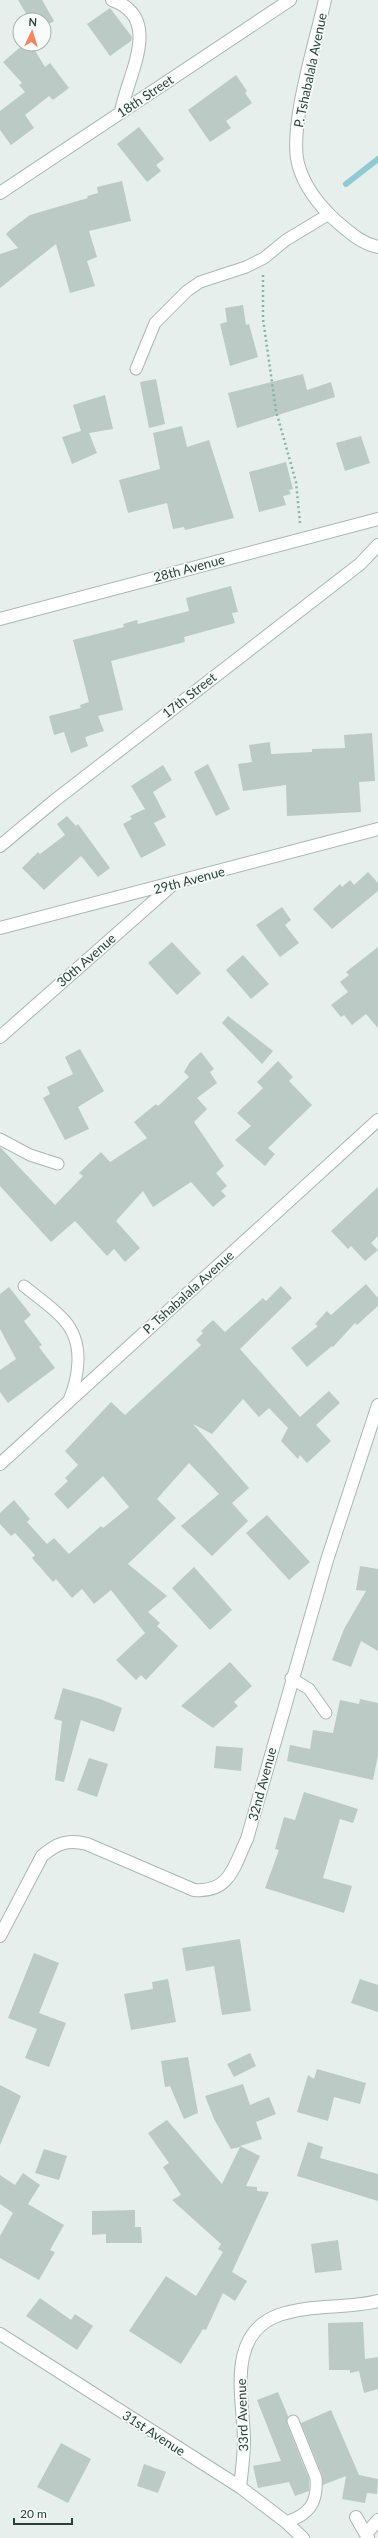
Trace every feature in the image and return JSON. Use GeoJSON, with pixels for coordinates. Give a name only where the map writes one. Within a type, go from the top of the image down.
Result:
{"type":"FeatureCollection","features":[{"type":"Feature","properties":{"kind":"street"},"geometry":{"type":"LineString","coordinates":[[112,0],[119,2],[130,12],[140,31],[140,46],[123,97],[121,112]]}},
{"type":"Feature","properties":{"kind":"street","name":"18th Street"},"geometry":{"type":"LineString","coordinates":[[0,193],[290,0]]}},
{"type":"Feature","properties":{"kind":"street","name":"P. Tshabalala Avenue"},"geometry":{"type":"LineString","coordinates":[[326,0],[296,123],[298,166],[307,186],[329,214],[354,236],[378,247]]}},
{"type":"Feature","properties":{"kind":"street","name":"28th Avenue"},"geometry":{"type":"LineString","coordinates":[[0,619],[378,519]]}},
{"type":"Feature","properties":{"kind":"street","name":"17th Street"},"geometry":{"type":"LineString","coordinates":[[0,846],[54,801],[360,564],[378,545]]}},
{"type":"Feature","properties":{"kind":"street","name":"29th Avenue"},"geometry":{"type":"LineString","coordinates":[[0,928],[378,830]]}},
{"type":"Feature","properties":{"kind":"street","name":"30th Avenue"},"geometry":{"type":"LineString","coordinates":[[0,1037],[173,884]]}},
{"type":"Feature","properties":{"kind":"street","name":"P. Tshabalala Avenue"},"geometry":{"type":"LineString","coordinates":[[0,1464],[378,1120]]}},
{"type":"Feature","properties":{"kind":"street","name":"32nd Avenue"},"geometry":{"type":"LineString","coordinates":[[0,1936],[42,1856],[53,1846],[63,1842],[75,1840],[87,1844],[194,1890],[206,1891],[221,1885],[229,1877],[247,1839],[291,1678],[327,1560],[378,1405]]}},
{"type":"Feature","properties":{"kind":"street","name":"33rd Avenue"},"geometry":{"type":"LineString","coordinates":[[240,2487],[244,2440],[239,2382],[242,2360],[255,2329],[279,2315],[378,2301]]}},
{"type":"Feature","properties":{"kind":"street","name":"31st Avenue"},"geometry":{"type":"LineString","coordinates":[[0,2334],[240,2487],[286,2522],[303,2538]]}},
{"type":"Feature","properties":{"kind":"street"},"geometry":{"type":"LineString","coordinates":[[356,2517],[367,2536],[378,2520]]}},
{"type":"Feature","properties":{"kind":"lane"},"geometry":{"type":"LineString","coordinates":[[136,369],[155,323],[187,291],[200,282],[246,267],[264,258],[286,240],[329,214]]}},
{"type":"Feature","properties":{"kind":"lane"},"geometry":{"type":"LineString","coordinates":[[0,1139],[30,1155],[58,1164]]}},
{"type":"Feature","properties":{"kind":"lane"},"geometry":{"type":"LineString","coordinates":[[24,1286],[65,1320],[74,1337],[78,1356],[78,1377],[68,1403]]}},
{"type":"Feature","properties":{"kind":"lane"},"geometry":{"type":"LineString","coordinates":[[291,1678],[310,1689],[326,1713]]}},
{"type":"Feature","properties":{"kind":"lane"},"geometry":{"type":"LineString","coordinates":[[286,2522],[306,2514],[316,2496],[317,2487],[316,2478],[293,2421]]}},
{"type":"Feature","properties":{"kind":"path"},"geometry":{"type":"LineString","coordinates":[[264,258],[261,298],[268,354],[276,411],[296,482],[302,538]]}},
{"type":"Feature","properties":{"kind":"building"},"geometry":{"type":"Polygon","coordinates":[[[18,0],[42,0],[49,12],[25,12],[18,0]]]}},
{"type":"Feature","properties":{"kind":"building"},"geometry":{"type":"Polygon","coordinates":[[[110,8],[132,37],[131,41],[110,56],[87,24],[110,8]]]}},
{"type":"Feature","properties":{"kind":"building"},"geometry":{"type":"Polygon","coordinates":[[[15,52],[36,52],[45,67],[50,63],[69,88],[53,100],[49,96],[25,115],[34,128],[11,145],[0,130],[0,111],[25,92],[19,85],[22,83],[3,62],[15,52]]]}},
{"type":"Feature","properties":{"kind":"building"},"geometry":{"type":"Polygon","coordinates":[[[236,75],[247,91],[245,93],[252,103],[226,121],[231,128],[210,142],[188,110],[236,75]]]}},
{"type":"Feature","properties":{"kind":"building"},"geometry":{"type":"Polygon","coordinates":[[[139,127],[164,159],[156,165],[161,171],[147,182],[117,144],[139,127]]]}},
{"type":"Feature","properties":{"kind":"building"},"geometry":{"type":"Polygon","coordinates":[[[122,181],[131,221],[89,231],[97,257],[87,261],[95,286],[70,293],[56,244],[0,288],[0,254],[18,248],[6,234],[10,230],[30,215],[88,198],[87,196],[98,193],[97,187],[122,181]]]}},
{"type":"Feature","properties":{"kind":"building"},"geometry":{"type":"Polygon","coordinates":[[[243,305],[246,325],[249,324],[258,357],[230,366],[220,324],[227,322],[225,308],[243,305]]]}},
{"type":"Feature","properties":{"kind":"building"},"geometry":{"type":"Polygon","coordinates":[[[303,374],[307,390],[331,382],[335,397],[237,428],[228,393],[303,374]]]}},
{"type":"Feature","properties":{"kind":"building"},"geometry":{"type":"Polygon","coordinates":[[[156,379],[165,424],[149,428],[140,382],[156,379]]]}},
{"type":"Feature","properties":{"kind":"building"},"geometry":{"type":"Polygon","coordinates":[[[105,395],[113,429],[89,433],[97,453],[72,464],[62,437],[81,431],[73,405],[105,395]]]}},
{"type":"Feature","properties":{"kind":"building"},"geometry":{"type":"Polygon","coordinates":[[[182,426],[187,447],[209,440],[234,518],[185,530],[184,527],[173,529],[167,503],[128,513],[119,480],[160,469],[153,433],[182,426]]]}},
{"type":"Feature","properties":{"kind":"building"},"geometry":{"type":"Polygon","coordinates":[[[361,436],[370,463],[345,471],[336,443],[361,436]]]}},
{"type":"Feature","properties":{"kind":"building"},"geometry":{"type":"Polygon","coordinates":[[[286,462],[293,489],[289,490],[291,494],[283,496],[286,505],[259,512],[249,472],[286,462]]]}},
{"type":"Feature","properties":{"kind":"building"},"geometry":{"type":"Polygon","coordinates":[[[231,586],[238,612],[232,613],[235,623],[184,637],[185,642],[111,661],[123,710],[98,716],[104,731],[85,737],[88,746],[71,753],[64,732],[54,735],[49,716],[81,708],[80,705],[89,702],[73,640],[124,627],[123,624],[137,620],[138,624],[189,611],[186,598],[231,586]]]}},
{"type":"Feature","properties":{"kind":"building"},"geometry":{"type":"Polygon","coordinates":[[[372,733],[375,781],[359,782],[361,812],[287,816],[286,785],[243,791],[238,764],[252,762],[249,745],[270,742],[271,754],[312,752],[312,749],[345,748],[344,735],[372,733]]]}},
{"type":"Feature","properties":{"kind":"building"},"geometry":{"type":"Polygon","coordinates":[[[208,764],[230,809],[216,816],[194,772],[208,764]]]}},
{"type":"Feature","properties":{"kind":"building"},"geometry":{"type":"Polygon","coordinates":[[[163,765],[172,780],[153,792],[166,817],[154,823],[166,845],[141,858],[123,824],[132,819],[130,816],[145,809],[131,786],[163,765]]]}},
{"type":"Feature","properties":{"kind":"building"},"geometry":{"type":"Polygon","coordinates":[[[67,816],[76,826],[78,824],[110,868],[98,877],[81,856],[44,890],[22,868],[38,852],[40,854],[65,835],[57,824],[67,816]]]}},
{"type":"Feature","properties":{"kind":"building"},"geometry":{"type":"Polygon","coordinates":[[[368,872],[378,883],[378,891],[332,929],[313,909],[340,884],[342,887],[350,880],[354,885],[368,872]]]}},
{"type":"Feature","properties":{"kind":"building"},"geometry":{"type":"Polygon","coordinates":[[[282,907],[291,920],[285,925],[299,943],[280,957],[256,925],[282,907]]]}},
{"type":"Feature","properties":{"kind":"building"},"geometry":{"type":"Polygon","coordinates":[[[172,942],[201,973],[177,995],[148,963],[172,942]]]}},
{"type":"Feature","properties":{"kind":"building"},"geometry":{"type":"Polygon","coordinates":[[[378,947],[378,1028],[366,1014],[352,1025],[344,1015],[341,1017],[331,1005],[348,992],[340,982],[349,975],[346,972],[378,947]]]}},
{"type":"Feature","properties":{"kind":"building"},"geometry":{"type":"Polygon","coordinates":[[[243,955],[269,984],[251,999],[226,970],[243,955]]]}},
{"type":"Feature","properties":{"kind":"building"},"geometry":{"type":"Polygon","coordinates":[[[228,1016],[273,1051],[262,1064],[222,1023],[228,1016]]]}},
{"type":"Feature","properties":{"kind":"building"},"geometry":{"type":"Polygon","coordinates":[[[80,1049],[104,1091],[78,1107],[89,1129],[65,1140],[43,1098],[50,1094],[47,1087],[73,1074],[65,1057],[80,1049]]]}},
{"type":"Feature","properties":{"kind":"building"},"geometry":{"type":"Polygon","coordinates":[[[201,1052],[214,1069],[210,1072],[217,1083],[197,1098],[207,1109],[194,1122],[224,1166],[216,1173],[227,1186],[221,1191],[226,1196],[213,1207],[191,1182],[153,1207],[143,1191],[116,1221],[140,1248],[125,1262],[114,1249],[107,1256],[75,1221],[51,1242],[0,1186],[0,1147],[55,1205],[83,1176],[79,1173],[101,1152],[110,1162],[147,1138],[134,1122],[156,1104],[158,1106],[189,1077],[184,1072],[190,1062],[201,1052]]]}},
{"type":"Feature","properties":{"kind":"building"},"geometry":{"type":"Polygon","coordinates":[[[278,1061],[293,1077],[289,1081],[312,1105],[268,1148],[275,1154],[265,1166],[235,1140],[251,1126],[237,1113],[263,1088],[257,1082],[278,1061]]]}},
{"type":"Feature","properties":{"kind":"building"},"geometry":{"type":"Polygon","coordinates":[[[378,1187],[378,1236],[371,1243],[378,1250],[365,1261],[351,1246],[348,1249],[331,1231],[378,1187]]]}},
{"type":"Feature","properties":{"kind":"building"},"geometry":{"type":"Polygon","coordinates":[[[366,1284],[378,1298],[378,1306],[357,1325],[355,1323],[333,1347],[332,1346],[307,1367],[291,1348],[318,1326],[315,1324],[327,1311],[331,1315],[366,1284]]]}},
{"type":"Feature","properties":{"kind":"building"},"geometry":{"type":"Polygon","coordinates":[[[281,1286],[292,1298],[240,1349],[300,1417],[329,1391],[340,1403],[316,1425],[331,1441],[307,1463],[300,1455],[298,1459],[281,1441],[288,1428],[269,1408],[259,1417],[243,1399],[212,1434],[193,1424],[249,1488],[232,1503],[248,1521],[212,1556],[181,1526],[219,1494],[189,1463],[157,1499],[176,1518],[128,1564],[167,1596],[148,1612],[160,1623],[157,1626],[178,1646],[146,1680],[141,1675],[136,1680],[116,1660],[145,1633],[111,1590],[94,1604],[82,1589],[72,1598],[56,1579],[53,1582],[32,1558],[35,1555],[15,1533],[11,1536],[0,1524],[0,1513],[14,1500],[30,1519],[27,1522],[47,1544],[54,1538],[69,1554],[101,1526],[103,1528],[129,1507],[103,1476],[68,1509],[54,1494],[68,1481],[65,1478],[78,1465],[65,1451],[111,1402],[125,1415],[201,1345],[196,1340],[203,1333],[201,1331],[213,1320],[225,1332],[263,1298],[266,1301],[281,1286]]]}},
{"type":"Feature","properties":{"kind":"building"},"geometry":{"type":"Polygon","coordinates":[[[9,1287],[31,1315],[24,1321],[42,1345],[39,1347],[55,1368],[8,1403],[0,1392],[0,1370],[16,1359],[0,1329],[0,1294],[9,1287]]]}},
{"type":"Feature","properties":{"kind":"building"},"geometry":{"type":"Polygon","coordinates":[[[267,1515],[310,1562],[289,1580],[246,1533],[267,1515]]]}},
{"type":"Feature","properties":{"kind":"building"},"geometry":{"type":"Polygon","coordinates":[[[360,1566],[378,1569],[378,1651],[361,1641],[351,1667],[332,1660],[344,1629],[366,1591],[356,1590],[360,1566]]]}},
{"type":"Feature","properties":{"kind":"building"},"geometry":{"type":"Polygon","coordinates":[[[194,1567],[232,1610],[210,1630],[172,1588],[194,1567]]]}},
{"type":"Feature","properties":{"kind":"building"},"geometry":{"type":"Polygon","coordinates":[[[230,1662],[252,1686],[234,1702],[238,1706],[213,1728],[181,1706],[230,1662]]]}},
{"type":"Feature","properties":{"kind":"building"},"geometry":{"type":"Polygon","coordinates":[[[63,1688],[100,1699],[122,1708],[114,1732],[81,1720],[64,1782],[55,1780],[62,1721],[54,1719],[63,1688]]]}},
{"type":"Feature","properties":{"kind":"building"},"geometry":{"type":"Polygon","coordinates":[[[360,1699],[378,1703],[378,1755],[373,1780],[287,1761],[290,1745],[310,1749],[313,1730],[333,1733],[340,1700],[359,1704],[360,1699]]]}},
{"type":"Feature","properties":{"kind":"building"},"geometry":{"type":"Polygon","coordinates":[[[216,1746],[243,1748],[241,1771],[214,1768],[216,1746]]]}},
{"type":"Feature","properties":{"kind":"building"},"geometry":{"type":"Polygon","coordinates":[[[89,1758],[108,1764],[97,1797],[77,1790],[89,1758]]]}},
{"type":"Feature","properties":{"kind":"building"},"geometry":{"type":"Polygon","coordinates":[[[304,1792],[358,1809],[353,1823],[340,1819],[323,1878],[352,1886],[344,1913],[265,1888],[279,1850],[275,1849],[284,1817],[295,1820],[304,1792]]]}},
{"type":"Feature","properties":{"kind":"building"},"geometry":{"type":"Polygon","coordinates":[[[240,1939],[251,2011],[222,2015],[214,1966],[186,1971],[182,1948],[240,1939]]]}},
{"type":"Feature","properties":{"kind":"building"},"geometry":{"type":"Polygon","coordinates":[[[34,1953],[59,1963],[39,2013],[66,2023],[49,2067],[25,2058],[37,2029],[8,2018],[34,1953]]]}},
{"type":"Feature","properties":{"kind":"building"},"geometry":{"type":"Polygon","coordinates":[[[168,1979],[176,2022],[131,2030],[124,1994],[153,1989],[152,1982],[168,1979]]]}},
{"type":"Feature","properties":{"kind":"building"},"geometry":{"type":"Polygon","coordinates":[[[360,1979],[378,1985],[378,2012],[351,2003],[360,1979]]]}},
{"type":"Feature","properties":{"kind":"building"},"geometry":{"type":"Polygon","coordinates":[[[250,2053],[256,2066],[234,2077],[227,2064],[250,2053]]]}},
{"type":"Feature","properties":{"kind":"building"},"geometry":{"type":"Polygon","coordinates":[[[188,2057],[198,2113],[184,2119],[170,2086],[165,2087],[161,2061],[188,2057]]]}},
{"type":"Feature","properties":{"kind":"building"},"geometry":{"type":"Polygon","coordinates":[[[317,2069],[366,2083],[360,2104],[334,2097],[328,2121],[297,2112],[308,2075],[314,2079],[317,2069]]]}},
{"type":"Feature","properties":{"kind":"building"},"geometry":{"type":"Polygon","coordinates":[[[243,2084],[250,2105],[269,2097],[276,2114],[256,2122],[262,2139],[240,2146],[260,2156],[246,2186],[257,2187],[257,2191],[269,2192],[232,2272],[247,2281],[235,2301],[223,2293],[206,2330],[203,2329],[181,2364],[129,2331],[166,2276],[196,2296],[223,2252],[218,2249],[221,2244],[172,2200],[181,2195],[163,2167],[169,2163],[148,2133],[167,2120],[222,2184],[240,2147],[231,2149],[214,2119],[205,2096],[243,2084]]]}},
{"type":"Feature","properties":{"kind":"building"},"geometry":{"type":"Polygon","coordinates":[[[0,2085],[21,2096],[0,2145],[0,2085]]]}},
{"type":"Feature","properties":{"kind":"building"},"geometry":{"type":"Polygon","coordinates":[[[308,2142],[323,2147],[320,2158],[378,2174],[378,2201],[297,2176],[308,2142]]]}},
{"type":"Feature","properties":{"kind":"building"},"geometry":{"type":"Polygon","coordinates":[[[44,2149],[67,2156],[59,2180],[35,2173],[44,2149]]]}},
{"type":"Feature","properties":{"kind":"building"},"geometry":{"type":"Polygon","coordinates":[[[23,2173],[40,2185],[28,2204],[64,2225],[50,2250],[55,2252],[39,2280],[0,2258],[0,2236],[13,2213],[0,2204],[0,2175],[15,2185],[23,2173]]]}},
{"type":"Feature","properties":{"kind":"building"},"geometry":{"type":"Polygon","coordinates":[[[135,2210],[135,2227],[141,2227],[142,2243],[106,2243],[106,2234],[92,2235],[92,2211],[135,2210]]]}},
{"type":"Feature","properties":{"kind":"building"},"geometry":{"type":"Polygon","coordinates":[[[338,2240],[342,2270],[315,2273],[311,2244],[338,2240]]]}},
{"type":"Feature","properties":{"kind":"building"},"geometry":{"type":"Polygon","coordinates":[[[40,2298],[71,2320],[75,2314],[93,2326],[77,2350],[26,2316],[40,2298]]]}},
{"type":"Feature","properties":{"kind":"building"},"geometry":{"type":"Polygon","coordinates":[[[363,2322],[365,2359],[378,2357],[378,2389],[364,2393],[359,2371],[350,2373],[350,2370],[329,2370],[328,2323],[363,2322]]]}},
{"type":"Feature","properties":{"kind":"building"},"geometry":{"type":"Polygon","coordinates":[[[278,2392],[288,2416],[287,2424],[309,2479],[309,2491],[295,2496],[289,2482],[258,2488],[253,2466],[281,2461],[257,2400],[278,2392]]]}},
{"type":"Feature","properties":{"kind":"building"},"geometry":{"type":"Polygon","coordinates":[[[331,2410],[359,2475],[378,2479],[377,2494],[367,2493],[365,2503],[342,2499],[346,2476],[323,2485],[322,2475],[301,2423],[331,2410]]]}},
{"type":"Feature","properties":{"kind":"building"},"geometry":{"type":"Polygon","coordinates":[[[61,2443],[91,2459],[68,2503],[37,2487],[61,2443]]]}},
{"type":"Feature","properties":{"kind":"building"},"geometry":{"type":"Polygon","coordinates":[[[144,2464],[166,2472],[158,2493],[137,2486],[144,2464]]]}},
{"type":"Feature","properties":{"kind":"waterway"},"geometry":{"type":"LineString","coordinates":[[346,184],[378,159]]}}]}
